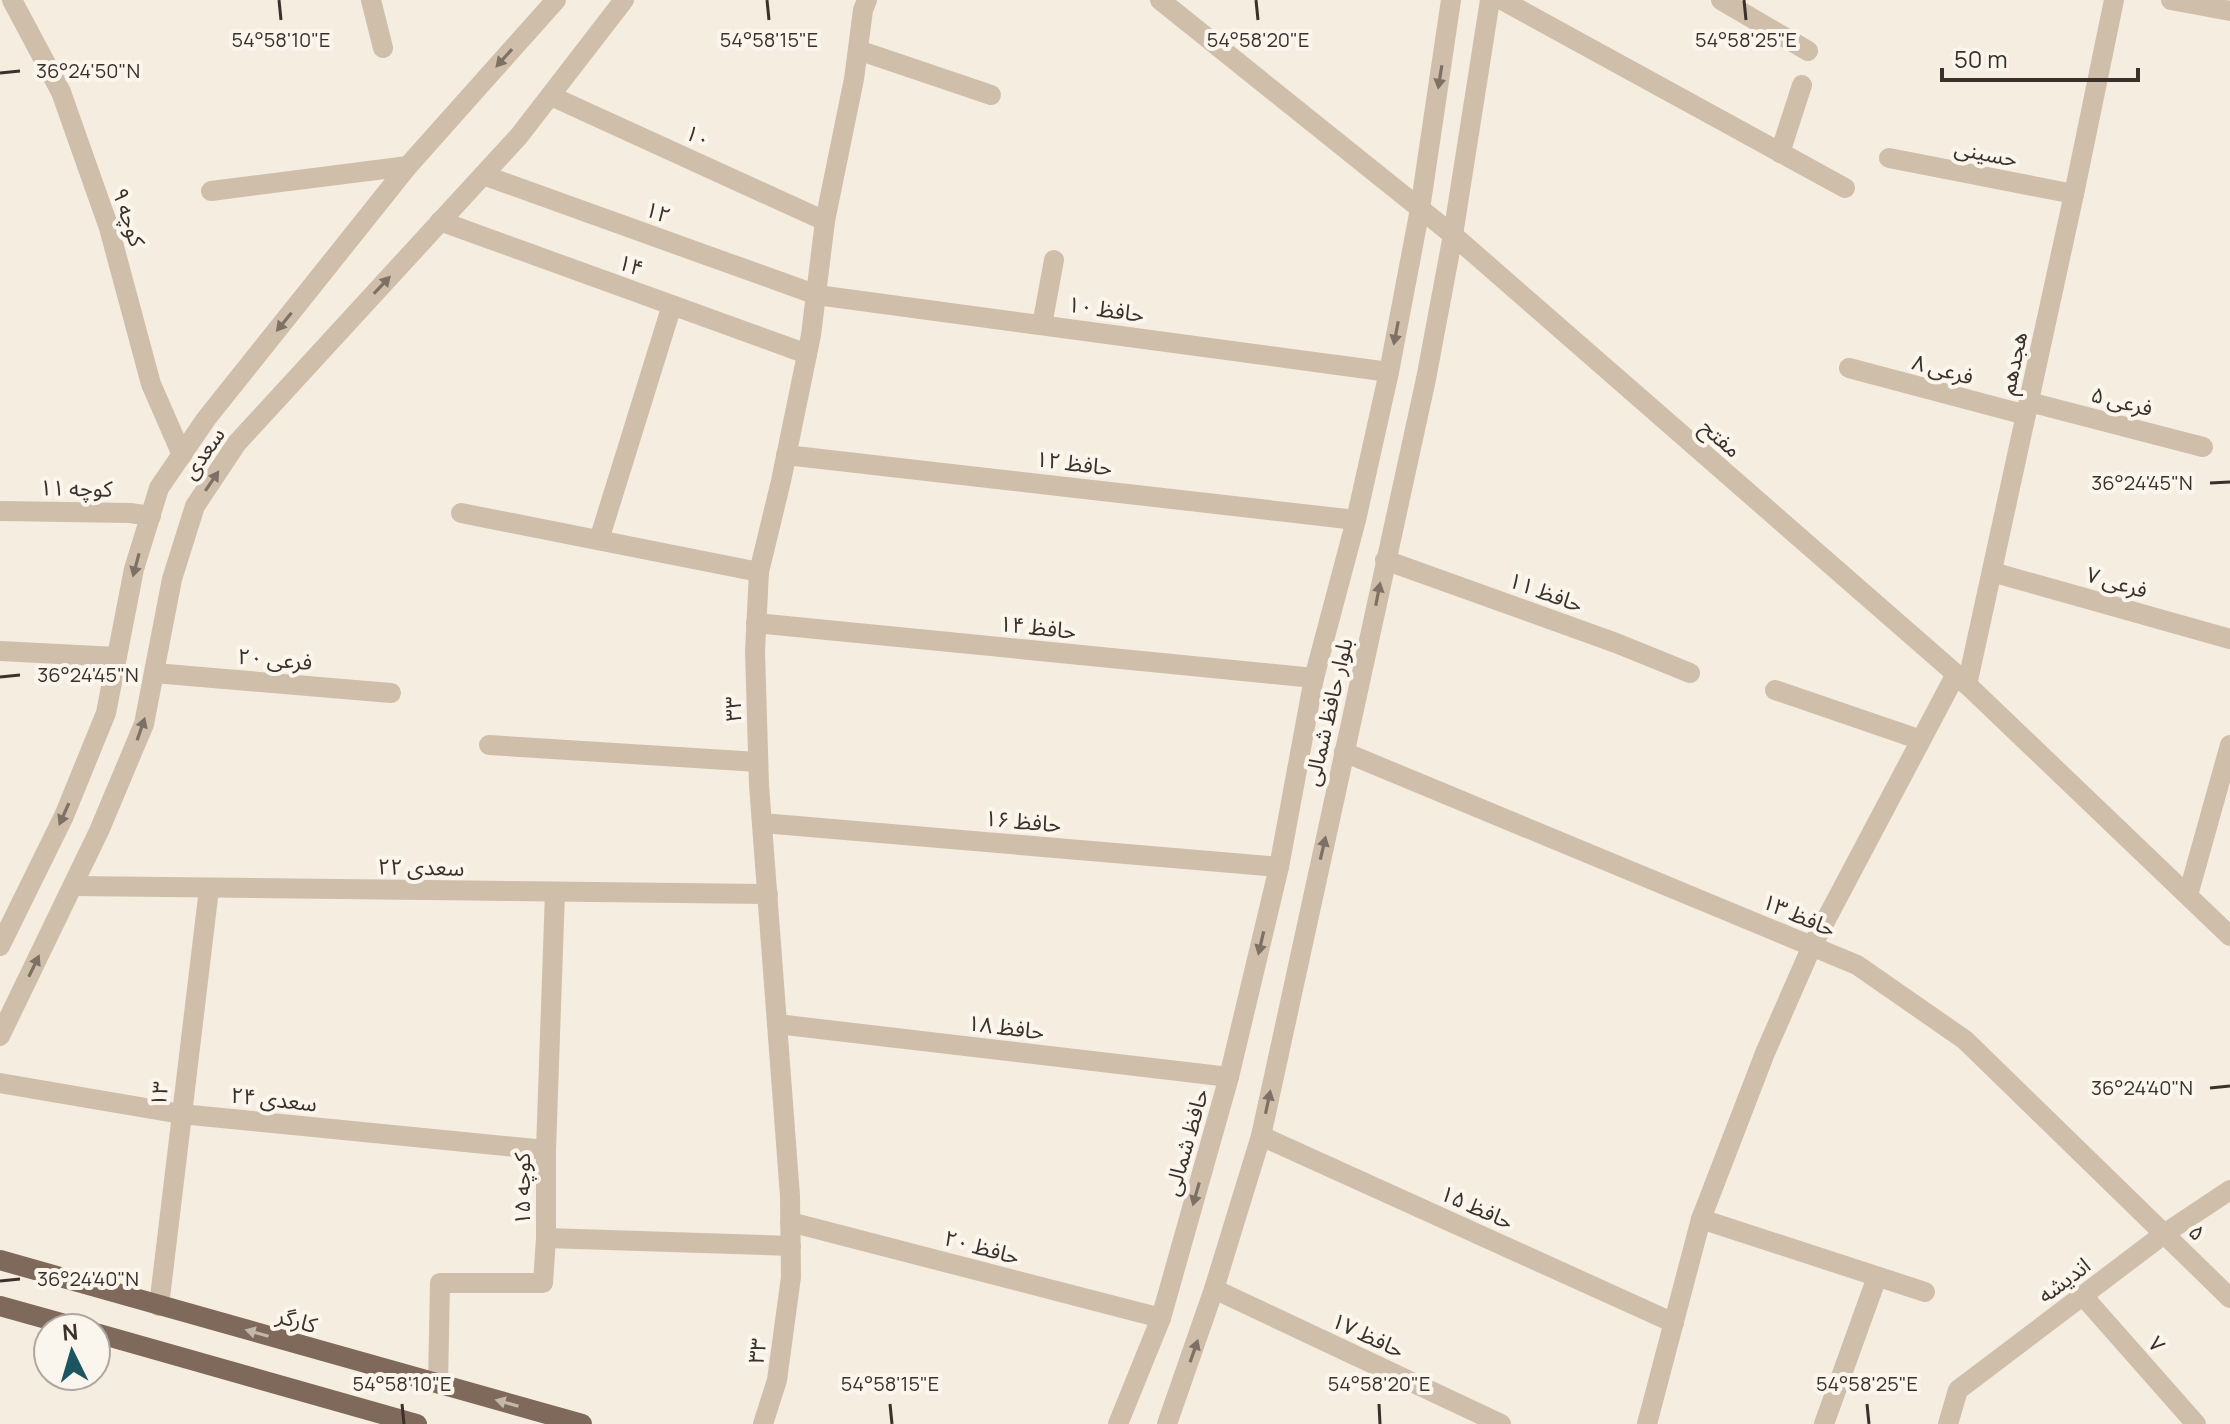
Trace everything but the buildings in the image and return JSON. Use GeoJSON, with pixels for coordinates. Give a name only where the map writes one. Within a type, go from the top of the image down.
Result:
{"type":"FeatureCollection","features":[{"type":"Feature","properties":{"kind":"main road","name":"کارگر"},"geometry":{"type":"LineString","coordinates":[[0,1260],[582,1424]]}},
{"type":"Feature","properties":{"kind":"main road"},"geometry":{"type":"LineString","coordinates":[[0,1306],[32,1315]]}},
{"type":"Feature","properties":{"kind":"main road"},"geometry":{"type":"LineString","coordinates":[[112,1338],[417,1424]]}},
{"type":"Feature","properties":{"kind":"street","name":"کوچه ۹"},"geometry":{"type":"LineString","coordinates":[[12,0],[61,92],[109,228],[151,384],[182,455]]}},
{"type":"Feature","properties":{"kind":"street"},"geometry":{"type":"LineString","coordinates":[[371,0],[383,48]]}},
{"type":"Feature","properties":{"kind":"street","name":"سعدی"},"geometry":{"type":"LineString","coordinates":[[0,946],[64,816],[106,713],[134,569],[159,488],[206,419],[408,166],[556,0]]}},
{"type":"Feature","properties":{"kind":"street","name":"سعدی"},"geometry":{"type":"LineString","coordinates":[[0,1036],[99,831],[144,724],[172,579],[195,506],[237,443],[519,136],[624,0]]}},
{"type":"Feature","properties":{"kind":"street","name":"۳۳"},"geometry":{"type":"LineString","coordinates":[[763,1424],[777,1380],[791,1277],[791,1246],[758,762],[756,623],[759,572],[807,354],[825,221],[867,0]]}},
{"type":"Feature","properties":{"kind":"street","name":"مفتح"},"geometry":{"type":"LineString","coordinates":[[1160,0],[1453,235],[1961,680],[2230,936]]}},
{"type":"Feature","properties":{"kind":"street","name":"بلوار حافظ شمالی"},"geometry":{"type":"LineString","coordinates":[[1279,867],[1314,678],[1356,520],[1389,372],[1420,209],[1451,0]]}},
{"type":"Feature","properties":{"kind":"street","name":"بلوار حافظ شمالی"},"geometry":{"type":"LineString","coordinates":[[1167,1424],[1214,1289],[1261,1136],[1426,379],[1453,235],[1490,0]]}},
{"type":"Feature","properties":{"kind":"street"},"geometry":{"type":"LineString","coordinates":[[1502,0],[1845,188]]}},
{"type":"Feature","properties":{"kind":"street"},"geometry":{"type":"LineString","coordinates":[[1721,0],[1808,51]]}},
{"type":"Feature","properties":{"kind":"street","name":"هجدهم"},"geometry":{"type":"LineString","coordinates":[[1647,1424],[1701,1219],[1765,1053],[1812,946],[1921,740],[1961,680],[1992,572],[2114,0]]}},
{"type":"Feature","properties":{"kind":"street"},"geometry":{"type":"LineString","coordinates":[[2171,0],[2230,11]]}},
{"type":"Feature","properties":{"kind":"street"},"geometry":{"type":"LineString","coordinates":[[858,50],[991,95]]}},
{"type":"Feature","properties":{"kind":"street"},"geometry":{"type":"LineString","coordinates":[[1780,153],[1802,85]]}},
{"type":"Feature","properties":{"kind":"street","name":"۱۰"},"geometry":{"type":"LineString","coordinates":[[551,96],[825,221]]}},
{"type":"Feature","properties":{"kind":"street","name":"حسینی"},"geometry":{"type":"LineString","coordinates":[[1889,158],[2074,194]]}},
{"type":"Feature","properties":{"kind":"street"},"geometry":{"type":"LineString","coordinates":[[211,191],[408,166]]}},
{"type":"Feature","properties":{"kind":"street","name":"۱۲"},"geometry":{"type":"LineString","coordinates":[[483,175],[817,295]]}},
{"type":"Feature","properties":{"kind":"street","name":"۱۴"},"geometry":{"type":"LineString","coordinates":[[440,221],[807,354]]}},
{"type":"Feature","properties":{"kind":"street"},"geometry":{"type":"LineString","coordinates":[[1042,325],[1054,260]]}},
{"type":"Feature","properties":{"kind":"street","name":"حافظ ۱۰"},"geometry":{"type":"LineString","coordinates":[[817,295],[1389,372]]}},
{"type":"Feature","properties":{"kind":"street"},"geometry":{"type":"LineString","coordinates":[[599,540],[672,305]]}},
{"type":"Feature","properties":{"kind":"street","name":"فرعی ۸"},"geometry":{"type":"LineString","coordinates":[[1849,368],[2027,408]]}},
{"type":"Feature","properties":{"kind":"street","name":"فرعی ۵"},"geometry":{"type":"LineString","coordinates":[[2027,408],[2203,447]]}},
{"type":"Feature","properties":{"kind":"street","name":"حافظ ۱۲"},"geometry":{"type":"LineString","coordinates":[[786,455],[1356,520]]}},
{"type":"Feature","properties":{"kind":"street","name":"کوچه ۱۱"},"geometry":{"type":"LineString","coordinates":[[0,511],[151,516]]}},
{"type":"Feature","properties":{"kind":"street"},"geometry":{"type":"LineString","coordinates":[[461,513],[759,572]]}},
{"type":"Feature","properties":{"kind":"street","name":"حافظ ۱۱"},"geometry":{"type":"LineString","coordinates":[[1385,560],[1616,643],[1690,673]]}},
{"type":"Feature","properties":{"kind":"street","name":"فرعی ۷"},"geometry":{"type":"LineString","coordinates":[[1992,572],[2230,639]]}},
{"type":"Feature","properties":{"kind":"street","name":"حافظ ۱۴"},"geometry":{"type":"LineString","coordinates":[[756,623],[1314,678]]}},
{"type":"Feature","properties":{"kind":"street"},"geometry":{"type":"LineString","coordinates":[[0,651],[117,657]]}},
{"type":"Feature","properties":{"kind":"street","name":"فرعی ۲۰"},"geometry":{"type":"LineString","coordinates":[[154,673],[391,693]]}},
{"type":"Feature","properties":{"kind":"street"},"geometry":{"type":"LineString","coordinates":[[1775,690],[1921,740]]}},
{"type":"Feature","properties":{"kind":"street"},"geometry":{"type":"LineString","coordinates":[[489,745],[758,762]]}},
{"type":"Feature","properties":{"kind":"street"},"geometry":{"type":"LineString","coordinates":[[2188,895],[2230,745]]}},
{"type":"Feature","properties":{"kind":"street","name":"حافظ ۱۳"},"geometry":{"type":"LineString","coordinates":[[1344,752],[1857,965],[1965,1040],[2164,1234]]}},
{"type":"Feature","properties":{"kind":"street","name":"حافظ ۱۶"},"geometry":{"type":"LineString","coordinates":[[762,823],[1279,867]]}},
{"type":"Feature","properties":{"kind":"street","name":"حافظ شمالی"},"geometry":{"type":"LineString","coordinates":[[1118,1424],[1161,1318],[1229,1077],[1279,867]]}},
{"type":"Feature","properties":{"kind":"street","name":"سعدی ۲۲"},"geometry":{"type":"LineString","coordinates":[[73,886],[768,894]]}},
{"type":"Feature","properties":{"kind":"street","name":"۱۳"},"geometry":{"type":"LineString","coordinates":[[159,1306],[209,889]]}},
{"type":"Feature","properties":{"kind":"street","name":"کوچه ۱۵"},"geometry":{"type":"LineString","coordinates":[[438,1384],[440,1283],[543,1283],[555,892]]}},
{"type":"Feature","properties":{"kind":"street","name":"حافظ ۱۸"},"geometry":{"type":"LineString","coordinates":[[777,1024],[1229,1077]]}},
{"type":"Feature","properties":{"kind":"street","name":"سعدی ۲۴"},"geometry":{"type":"LineString","coordinates":[[0,1083],[181,1114],[546,1150]]}},
{"type":"Feature","properties":{"kind":"street","name":"حافظ ۱۵"},"geometry":{"type":"LineString","coordinates":[[1261,1136],[1674,1323]]}},
{"type":"Feature","properties":{"kind":"street","name":"اندیشه"},"geometry":{"type":"LineString","coordinates":[[1948,1424],[1958,1390],[2164,1234],[2230,1190]]}},
{"type":"Feature","properties":{"kind":"street"},"geometry":{"type":"LineString","coordinates":[[1701,1219],[1925,1292]]}},
{"type":"Feature","properties":{"kind":"street","name":"حافظ ۲۰"},"geometry":{"type":"LineString","coordinates":[[790,1222],[1161,1318]]}},
{"type":"Feature","properties":{"kind":"street","name":"۵"},"geometry":{"type":"LineString","coordinates":[[2164,1234],[2230,1298]]}},
{"type":"Feature","properties":{"kind":"street"},"geometry":{"type":"LineString","coordinates":[[546,1238],[791,1246]]}},
{"type":"Feature","properties":{"kind":"street"},"geometry":{"type":"LineString","coordinates":[[1824,1424],[1877,1277]]}},
{"type":"Feature","properties":{"kind":"street","name":"حافظ ۱۷"},"geometry":{"type":"LineString","coordinates":[[1214,1289],[1501,1424]]}},
{"type":"Feature","properties":{"kind":"street","name":"۷"},"geometry":{"type":"LineString","coordinates":[[2083,1296],[2196,1424]]}}]}
